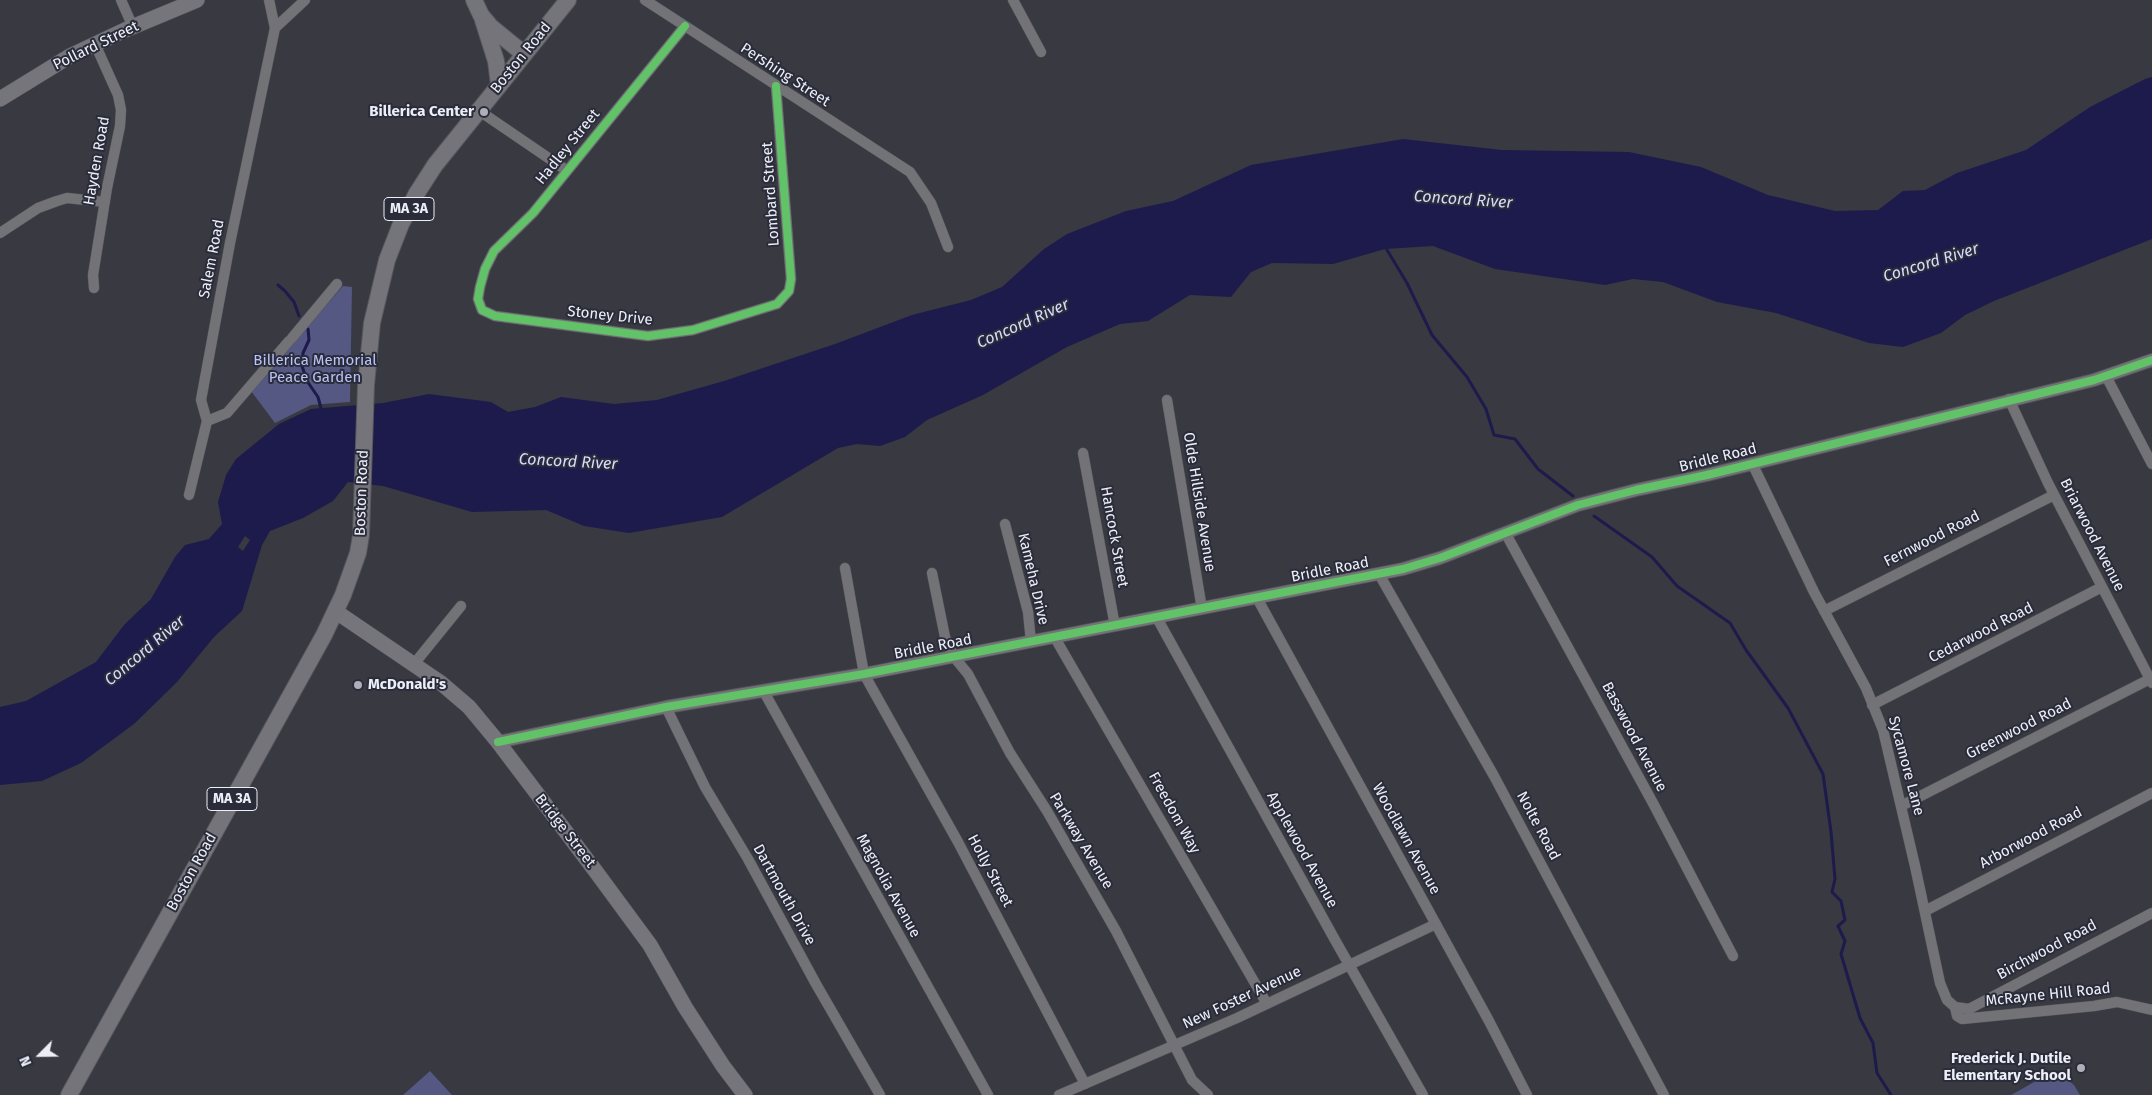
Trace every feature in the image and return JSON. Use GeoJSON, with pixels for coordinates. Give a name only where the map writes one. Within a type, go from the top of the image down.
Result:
{"type":"FeatureCollection","features":[{"type":"Feature","properties":{"kind":"main road","name":"Pollard Street"},"geometry":{"type":"LineString","coordinates":[[0,99],[70,56],[197,0]]}},
{"type":"Feature","properties":{"kind":"main road"},"geometry":{"type":"LineString","coordinates":[[474,0],[496,61],[499,85]]}},
{"type":"Feature","properties":{"kind":"main road","name":"Boston Road"},"geometry":{"type":"LineString","coordinates":[[69,1095],[343,595],[358,553],[363,512],[366,385],[372,323],[380,285],[394,242],[417,193],[435,165],[568,0]]}},
{"type":"Feature","properties":{"kind":"main road"},"geometry":{"type":"LineString","coordinates":[[481,15],[524,54]]}},
{"type":"Feature","properties":{"kind":"main road","name":"Bridge Street"},"geometry":{"type":"LineString","coordinates":[[335,611],[441,683],[469,708],[498,742],[650,945],[685,1007],[723,1066],[745,1095]]}},
{"type":"Feature","properties":{"kind":"street"},"geometry":{"type":"LineString","coordinates":[[121,0],[133,27]]}},
{"type":"Feature","properties":{"kind":"street","name":"Salem Road"},"geometry":{"type":"LineString","coordinates":[[189,495],[207,420],[201,400],[230,243],[275,28],[269,0]]}},
{"type":"Feature","properties":{"kind":"street"},"geometry":{"type":"LineString","coordinates":[[275,28],[305,0]]}},
{"type":"Feature","properties":{"kind":"street","name":"Pershing Street"},"geometry":{"type":"LineString","coordinates":[[645,0],[910,172],[931,203],[948,247]]}},
{"type":"Feature","properties":{"kind":"street"},"geometry":{"type":"LineString","coordinates":[[1013,0],[1041,52]]}},
{"type":"Feature","properties":{"kind":"street","name":"Hadley Street"},"geometry":{"type":"LineString","coordinates":[[480,287],[485,269],[494,251],[533,213],[566,170],[685,26]]}},
{"type":"Feature","properties":{"kind":"street","name":"Hayden Road"},"geometry":{"type":"LineString","coordinates":[[94,288],[93,274],[120,126],[121,110],[118,95],[95,44]]}},
{"type":"Feature","properties":{"kind":"street","name":"Lombard Street"},"geometry":{"type":"LineString","coordinates":[[776,86],[791,279],[789,291],[784,297]]}},
{"type":"Feature","properties":{"kind":"street"},"geometry":{"type":"LineString","coordinates":[[478,110],[566,170]]}},
{"type":"Feature","properties":{"kind":"street"},"geometry":{"type":"LineString","coordinates":[[0,233],[38,208],[57,200],[67,198],[105,202]]}},
{"type":"Feature","properties":{"kind":"street"},"geometry":{"type":"LineString","coordinates":[[207,420],[227,414],[337,284]]}},
{"type":"Feature","properties":{"kind":"street","name":"Stoney Drive"},"geometry":{"type":"LineString","coordinates":[[480,287],[478,299],[482,310],[495,316],[648,336],[694,330],[765,309],[777,304],[784,297]]}},
{"type":"Feature","properties":{"kind":"street","name":"Bridle Road"},"geometry":{"type":"LineString","coordinates":[[498,742],[666,706],[864,674],[1379,574],[1440,558],[1578,505],[2106,376],[2152,360]]}},
{"type":"Feature","properties":{"kind":"street"},"geometry":{"type":"LineString","coordinates":[[2106,376],[2152,464]]}},
{"type":"Feature","properties":{"kind":"street","name":"Briarwood Avenue"},"geometry":{"type":"LineString","coordinates":[[2009,399],[2054,495],[2151,681]]}},
{"type":"Feature","properties":{"kind":"street","name":"Olde Hillside Avenue"},"geometry":{"type":"LineString","coordinates":[[1167,400],[1202,609]]}},
{"type":"Feature","properties":{"kind":"street","name":"Hancock Street"},"geometry":{"type":"LineString","coordinates":[[1083,453],[1115,626]]}},
{"type":"Feature","properties":{"kind":"street","name":"Sycamore Lane"},"geometry":{"type":"LineString","coordinates":[[1752,463],[1824,611],[1866,688],[1883,730],[1940,983],[1947,1000],[1955,1007]]}},
{"type":"Feature","properties":{"kind":"street","name":"Fernwood Road"},"geometry":{"type":"LineString","coordinates":[[1824,611],[2054,495]]}},
{"type":"Feature","properties":{"kind":"street","name":"Kameha Drive"},"geometry":{"type":"LineString","coordinates":[[1005,524],[1028,612],[1031,642]]}},
{"type":"Feature","properties":{"kind":"street","name":"Basswood Avenue"},"geometry":{"type":"LineString","coordinates":[[1506,534],[1654,805],[1733,956]]}},
{"type":"Feature","properties":{"kind":"street","name":"Holly Street"},"geometry":{"type":"LineString","coordinates":[[845,568],[864,674],[958,842],[1085,1084]]}},
{"type":"Feature","properties":{"kind":"street","name":"Parkway Avenue"},"geometry":{"type":"LineString","coordinates":[[932,573],[945,636],[954,657],[968,674],[1010,753],[1112,922],[1192,1080],[1208,1095]]}},
{"type":"Feature","properties":{"kind":"street","name":"Nolte Road"},"geometry":{"type":"LineString","coordinates":[[1379,574],[1494,776],[1664,1095]]}},
{"type":"Feature","properties":{"kind":"street","name":"Cedarwood Road"},"geometry":{"type":"LineString","coordinates":[[1872,705],[2102,587]]}},
{"type":"Feature","properties":{"kind":"street","name":"Woodlawn Avenue"},"geometry":{"type":"LineString","coordinates":[[1257,598],[1436,924],[1527,1095]]}},
{"type":"Feature","properties":{"kind":"street"},"geometry":{"type":"LineString","coordinates":[[414,664],[461,606]]}},
{"type":"Feature","properties":{"kind":"street","name":"Applewood Avenue"},"geometry":{"type":"LineString","coordinates":[[1157,618],[1423,1095]]}},
{"type":"Feature","properties":{"kind":"street","name":"Freedom Way"},"geometry":{"type":"LineString","coordinates":[[1055,638],[1267,1004]]}},
{"type":"Feature","properties":{"kind":"street","name":"Greenwood Road"},"geometry":{"type":"LineString","coordinates":[[1901,806],[2151,681]]}},
{"type":"Feature","properties":{"kind":"street","name":"Magnolia Avenue"},"geometry":{"type":"LineString","coordinates":[[763,690],[988,1095]]}},
{"type":"Feature","properties":{"kind":"street","name":"Dartmouth Drive"},"geometry":{"type":"LineString","coordinates":[[666,706],[705,787],[748,859],[816,984],[880,1095]]}},
{"type":"Feature","properties":{"kind":"street","name":"Arborwood Road"},"geometry":{"type":"LineString","coordinates":[[1925,911],[2152,792]]}},
{"type":"Feature","properties":{"kind":"street","name":"Birchwood Road"},"geometry":{"type":"LineString","coordinates":[[1955,1007],[1969,1009],[2152,913]]}},
{"type":"Feature","properties":{"kind":"street","name":"New Foster Avenue"},"geometry":{"type":"LineString","coordinates":[[1059,1095],[1267,1004],[1436,924]]}},
{"type":"Feature","properties":{"kind":"street","name":"McRayne Hill Road"},"geometry":{"type":"LineString","coordinates":[[1955,1007],[1957,1016],[1962,1019],[2117,1002],[2152,1010]]}},
{"type":"Feature","properties":{"kind":"green space","name":"Billerica Memorial Peace Garden"},"geometry":{"type":"Polygon","coordinates":[[[343,286],[352,287],[350,402],[311,405],[275,423],[251,391],[343,286]]]}},
{"type":"Feature","properties":{"kind":"green space"},"geometry":{"type":"Polygon","coordinates":[[[430,1071],[452,1095],[403,1095],[430,1071]]]}},
{"type":"Feature","properties":{"kind":"green space"},"geometry":{"type":"Polygon","coordinates":[[[2052,1072],[2064,1077],[2074,1085],[2080,1095],[2011,1095],[2052,1072]]]}},
{"type":"Feature","properties":{"kind":"water","name":"Concord River"},"geometry":{"type":"Polygon","coordinates":[[[2152,77],[2152,239],[1994,301],[1965,315],[1941,333],[1903,347],[1869,343],[1776,313],[1717,302],[1663,282],[1633,279],[1605,285],[1495,269],[1433,246],[1385,249],[1333,264],[1272,263],[1251,272],[1231,297],[1190,295],[1148,321],[1120,324],[1067,347],[983,395],[927,420],[905,437],[880,446],[857,444],[838,448],[722,517],[629,533],[584,526],[546,510],[472,512],[383,486],[348,482],[333,501],[303,518],[270,531],[262,545],[242,611],[214,637],[177,682],[134,724],[81,763],[42,781],[0,785],[0,707],[26,701],[96,662],[124,625],[151,599],[175,557],[185,545],[209,539],[222,524],[218,502],[226,475],[236,459],[279,424],[311,409],[383,403],[429,394],[491,402],[508,412],[535,407],[561,397],[614,404],[657,400],[724,381],[835,344],[912,315],[971,300],[1002,287],[1044,249],[1067,234],[1126,211],[1173,201],[1251,165],[1403,139],[1502,150],[1629,152],[1701,167],[1768,195],[1835,211],[1878,210],[1903,191],[1925,190],[1957,173],[2026,150],[2090,107],[2152,77]],[[245,536],[238,547],[243,551],[250,540],[245,536]]]}},
{"type":"Feature","properties":{"kind":"waterway"},"geometry":{"type":"LineString","coordinates":[[1384,245],[1407,283],[1432,335],[1467,377],[1486,409],[1494,435],[1515,439],[1538,469],[1573,496]]}},
{"type":"Feature","properties":{"kind":"waterway"},"geometry":{"type":"LineString","coordinates":[[278,285],[294,302],[299,316]]}},
{"type":"Feature","properties":{"kind":"waterway"},"geometry":{"type":"LineString","coordinates":[[308,329],[309,340],[303,353],[302,366],[307,381],[318,397],[322,412]]}},
{"type":"Feature","properties":{"kind":"waterway"},"geometry":{"type":"LineString","coordinates":[[1594,516],[1652,557],[1677,586],[1730,623],[1746,650],[1788,708],[1823,774],[1835,879],[1832,892],[1841,901],[1845,920],[1838,926],[1845,941],[1841,954],[1860,1018],[1873,1043],[1877,1073],[1891,1095]]}},
{"type":"Feature","properties":{"kind":"cycle path"},"geometry":{"type":"LineString","coordinates":[[685,26],[533,213],[494,251],[485,269],[480,287],[478,299],[482,310],[495,316],[648,336],[693,330],[777,304],[789,291],[791,279],[776,86]]}},
{"type":"Feature","properties":{"kind":"cycle path"},"geometry":{"type":"LineString","coordinates":[[498,742],[666,707],[864,674],[1403,569],[1440,558],[1578,505],[2094,380],[2152,360]]}},
{"type":"Feature","properties":{"kind":"place","name":"Billerica Center"},"geometry":{"type":"Point","coordinates":[484,112]}},
{"type":"Feature","properties":{"kind":"place","name":"McDonald's"},"geometry":{"type":"Point","coordinates":[358,685]}},
{"type":"Feature","properties":{"kind":"place","name":"Frederick J. Dutile Elementary School"},"geometry":{"type":"Point","coordinates":[2081,1068]}}]}
